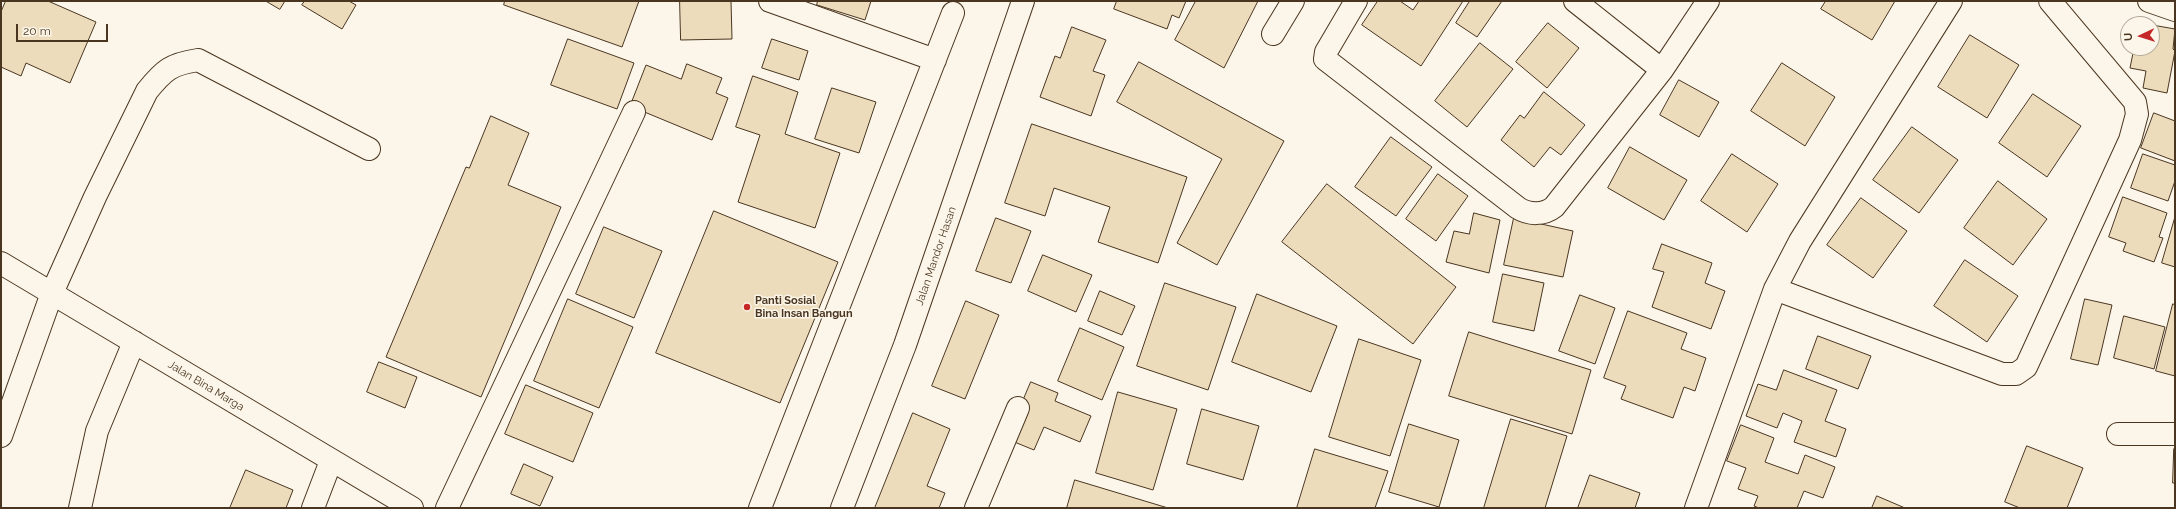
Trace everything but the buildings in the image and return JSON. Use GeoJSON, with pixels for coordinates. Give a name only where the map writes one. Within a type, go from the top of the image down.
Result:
{"type":"FeatureCollection","features":[{"type":"Feature","properties":{"kind":"street"},"geometry":{"type":"LineString","coordinates":[[770,1],[935,60]]}},
{"type":"Feature","properties":{"kind":"street","name":"Jalan Mandor Hasan"},"geometry":{"type":"LineString","coordinates":[[842,508],[905,345],[1023,1]]}},
{"type":"Feature","properties":{"kind":"street"},"geometry":{"type":"LineString","coordinates":[[1273,34],[1293,1]]}},
{"type":"Feature","properties":{"kind":"street"},"geometry":{"type":"LineString","coordinates":[[1356,1],[1326,52],[1325,59],[1524,212],[1542,212],[1554,207],[1662,70],[1708,1]]}},
{"type":"Feature","properties":{"kind":"street"},"geometry":{"type":"LineString","coordinates":[[1575,1],[1662,70]]}},
{"type":"Feature","properties":{"kind":"street"},"geometry":{"type":"LineString","coordinates":[[1696,508],[1775,288],[1800,241],[1951,1]]}},
{"type":"Feature","properties":{"kind":"street"},"geometry":{"type":"LineString","coordinates":[[1775,288],[2002,374],[2016,374],[2026,367],[2130,140],[2137,114],[2135,102],[2050,1]]}},
{"type":"Feature","properties":{"kind":"street"},"geometry":{"type":"LineString","coordinates":[[2149,1],[2175,10]]}},
{"type":"Feature","properties":{"kind":"street"},"geometry":{"type":"LineString","coordinates":[[760,508],[953,13]]}},
{"type":"Feature","properties":{"kind":"street"},"geometry":{"type":"LineString","coordinates":[[1,436],[52,293],[95,197],[147,92],[158,77],[176,63],[198,60],[369,149]]}},
{"type":"Feature","properties":{"kind":"street"},"geometry":{"type":"LineString","coordinates":[[447,508],[634,112]]}},
{"type":"Feature","properties":{"kind":"street","name":"Jalan Bina Marga"},"geometry":{"type":"LineString","coordinates":[[1,263],[409,507]]}},
{"type":"Feature","properties":{"kind":"street"},"geometry":{"type":"LineString","coordinates":[[80,508],[97,431],[134,342]]}},
{"type":"Feature","properties":{"kind":"street"},"geometry":{"type":"LineString","coordinates":[[976,508],[1018,408]]}},
{"type":"Feature","properties":{"kind":"street"},"geometry":{"type":"LineString","coordinates":[[2118,434],[2175,434]]}},
{"type":"Feature","properties":{"kind":"street"},"geometry":{"type":"LineString","coordinates":[[313,508],[331,461]]}},
{"type":"Feature","properties":{"kind":"place","name":"Panti Sosial Bina Insan Bangun"},"geometry":{"type":"Point","coordinates":[747,307]}}]}
